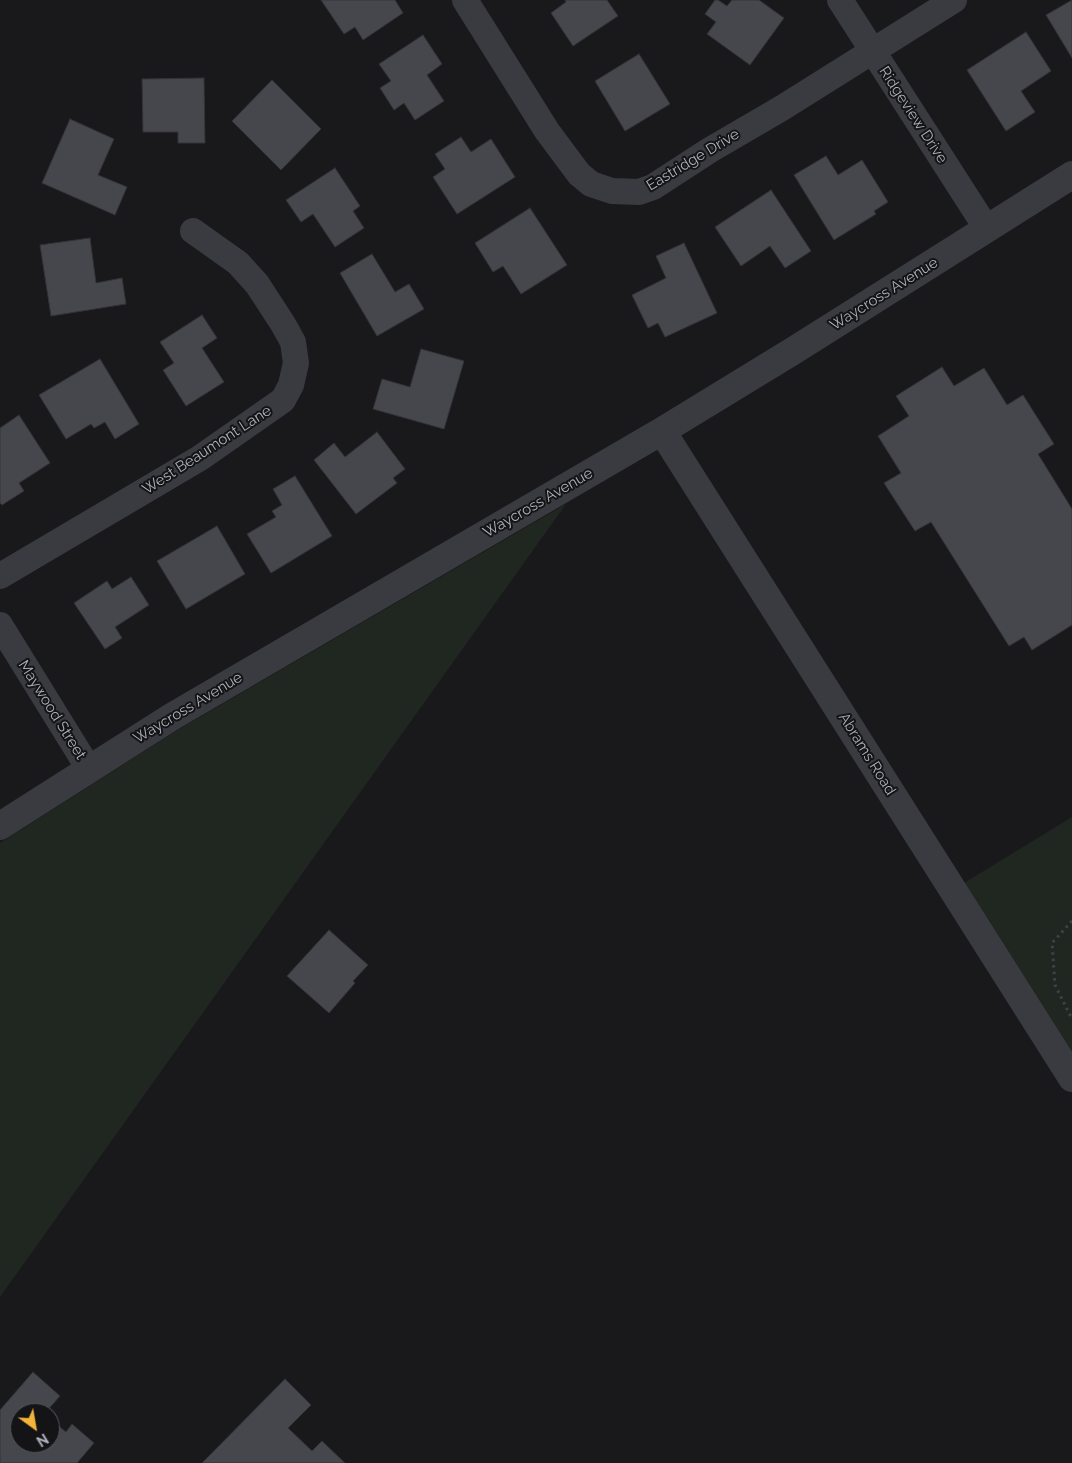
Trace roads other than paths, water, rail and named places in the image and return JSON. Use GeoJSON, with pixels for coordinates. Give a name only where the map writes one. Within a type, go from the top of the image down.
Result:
{"type":"FeatureCollection","features":[{"type":"Feature","properties":{"kind":"street","name":"Eastridge Drive"},"geometry":{"type":"LineString","coordinates":[[465,0],[547,131],[580,174],[591,184],[612,191],[639,192],[653,187],[954,0]]}},
{"type":"Feature","properties":{"kind":"street","name":"Ridgeview Drive"},"geometry":{"type":"LineString","coordinates":[[840,0],[987,229]]}},
{"type":"Feature","properties":{"kind":"street","name":"Waycross Avenue"},"geometry":{"type":"LineString","coordinates":[[0,826],[173,716],[662,431],[801,346],[1072,175]]}},
{"type":"Feature","properties":{"kind":"street","name":"West Beaumont Lane"},"geometry":{"type":"LineString","coordinates":[[0,576],[200,458],[284,400],[291,385],[296,363],[293,342],[257,284],[238,263],[193,231]]}},
{"type":"Feature","properties":{"kind":"street","name":"Abrams Road"},"geometry":{"type":"LineString","coordinates":[[662,431],[1072,1078]]}},
{"type":"Feature","properties":{"kind":"street","name":"Maywood Street"},"geometry":{"type":"LineString","coordinates":[[0,625],[89,769]]}}]}
